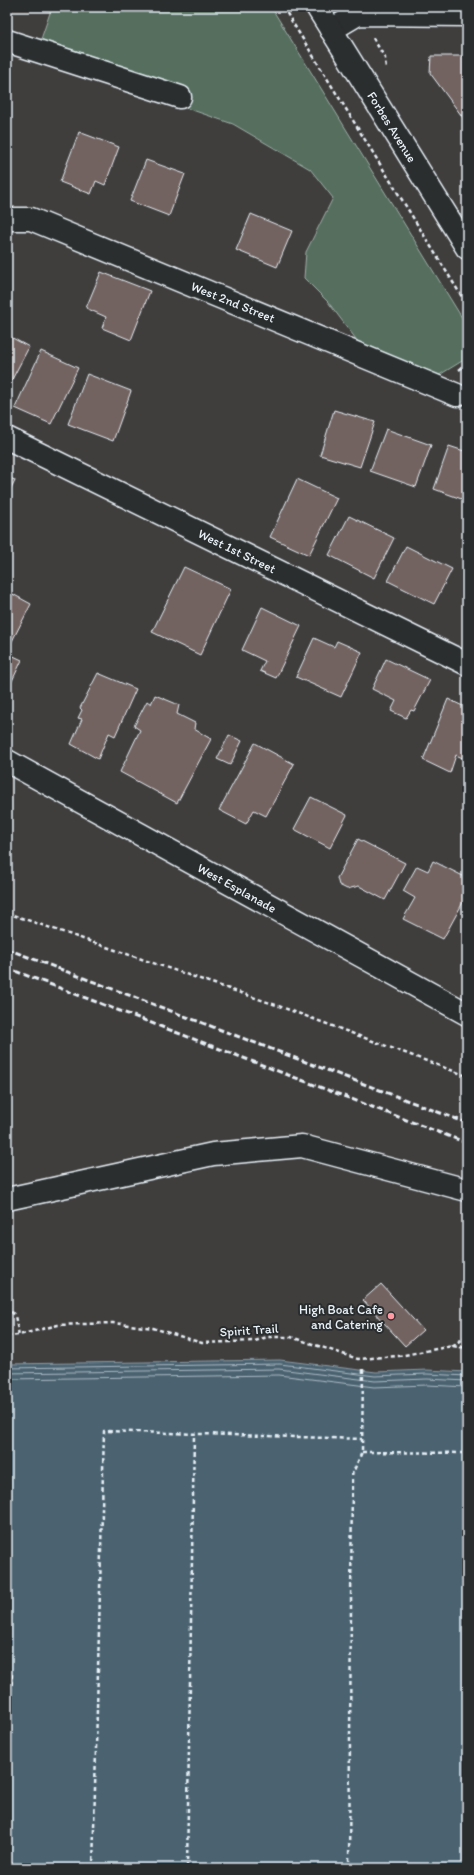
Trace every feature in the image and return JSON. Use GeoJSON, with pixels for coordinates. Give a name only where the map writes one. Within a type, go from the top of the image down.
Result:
{"type":"FeatureCollection","features":[{"type":"Feature","properties":{"kind":"street","name":"Forbes Avenue"},"geometry":{"type":"LineString","coordinates":[[317,7],[467,248]]}},
{"type":"Feature","properties":{"kind":"street"},"geometry":{"type":"LineString","coordinates":[[331,30],[358,14],[467,15]]}},
{"type":"Feature","properties":{"kind":"street"},"geometry":{"type":"LineString","coordinates":[[7,41],[180,97]]}},
{"type":"Feature","properties":{"kind":"street","name":"West 2nd Street"},"geometry":{"type":"LineString","coordinates":[[7,220],[31,219],[457,394]]}},
{"type":"Feature","properties":{"kind":"street","name":"West 1st Street"},"geometry":{"type":"LineString","coordinates":[[7,438],[467,664]]}},
{"type":"Feature","properties":{"kind":"street","name":"West Esplanade"},"geometry":{"type":"LineString","coordinates":[[7,761],[467,1014]]}},
{"type":"Feature","properties":{"kind":"street"},"geometry":{"type":"LineString","coordinates":[[7,1199],[213,1154],[302,1146],[467,1190]]}},
{"type":"Feature","properties":{"kind":"path"},"geometry":{"type":"LineString","coordinates":[[282,7],[467,305]]}},
{"type":"Feature","properties":{"kind":"path"},"geometry":{"type":"LineString","coordinates":[[370,35],[385,58]]}},
{"type":"Feature","properties":{"kind":"path"},"geometry":{"type":"LineString","coordinates":[[7,913],[276,1005],[467,1076]]}},
{"type":"Feature","properties":{"kind":"path"},"geometry":{"type":"LineString","coordinates":[[7,1306],[16,1316],[19,1335]]}},
{"type":"Feature","properties":{"kind":"path","name":"Spirit Trail"},"geometry":{"type":"LineString","coordinates":[[7,1336],[19,1335],[58,1325],[113,1323],[153,1328],[202,1342],[255,1342],[267,1337],[291,1337],[358,1359],[399,1356],[452,1346],[467,1348]]}},
{"type":"Feature","properties":{"kind":"path"},"geometry":{"type":"LineString","coordinates":[[452,1346],[467,1336]]}},
{"type":"Feature","properties":{"kind":"path"},"geometry":{"type":"LineString","coordinates":[[349,1868],[352,1475],[362,1452],[363,1369]]}},
{"type":"Feature","properties":{"kind":"path"},"geometry":{"type":"LineString","coordinates":[[93,1868],[104,1431],[362,1439]]}},
{"type":"Feature","properties":{"kind":"path"},"geometry":{"type":"LineString","coordinates":[[187,1868],[194,1434]]}},
{"type":"Feature","properties":{"kind":"path"},"geometry":{"type":"LineString","coordinates":[[362,1452],[467,1453]]}},
{"type":"Feature","properties":{"kind":"path"},"geometry":{"type":"LineString","coordinates":[[7,1748],[8,1711],[12,1674]]}},
{"type":"Feature","properties":{"kind":"green space"},"geometry":{"type":"Polygon","coordinates":[[[52,7],[271,7],[467,326],[467,358],[436,377],[359,343],[328,302],[304,278],[306,252],[333,198],[310,169],[233,124],[99,78],[38,48],[52,7]]]}},
{"type":"Feature","properties":{"kind":"water"},"geometry":{"type":"Polygon","coordinates":[[[280,1360],[376,1372],[427,1370],[467,1372],[467,1868],[7,1868],[7,1364],[280,1360]]]}},
{"type":"Feature","properties":{"kind":"building"},"geometry":{"type":"Polygon","coordinates":[[[431,56],[467,56],[467,123],[430,73],[431,56]]]}},
{"type":"Feature","properties":{"kind":"building"},"geometry":{"type":"Polygon","coordinates":[[[79,132],[119,147],[105,185],[96,181],[91,194],[60,182],[79,132]]]}},
{"type":"Feature","properties":{"kind":"building"},"geometry":{"type":"Polygon","coordinates":[[[146,160],[185,174],[169,216],[130,201],[146,160]]]}},
{"type":"Feature","properties":{"kind":"building"},"geometry":{"type":"Polygon","coordinates":[[[251,214],[292,231],[277,267],[236,250],[251,214]]]}},
{"type":"Feature","properties":{"kind":"building"},"geometry":{"type":"Polygon","coordinates":[[[101,272],[150,291],[131,340],[102,328],[106,317],[86,308],[101,272]]]}},
{"type":"Feature","properties":{"kind":"building"},"geometry":{"type":"Polygon","coordinates":[[[7,335],[29,347],[7,389],[7,335]]]}},
{"type":"Feature","properties":{"kind":"building"},"geometry":{"type":"Polygon","coordinates":[[[41,351],[78,368],[51,424],[15,408],[41,351]]]}},
{"type":"Feature","properties":{"kind":"building"},"geometry":{"type":"Polygon","coordinates":[[[87,374],[131,391],[113,441],[68,424],[87,374]]]}},
{"type":"Feature","properties":{"kind":"building"},"geometry":{"type":"Polygon","coordinates":[[[334,410],[375,422],[360,467],[320,455],[334,410]]]}},
{"type":"Feature","properties":{"kind":"building"},"geometry":{"type":"Polygon","coordinates":[[[386,429],[431,445],[416,487],[370,471],[386,429]]]}},
{"type":"Feature","properties":{"kind":"building"},"geometry":{"type":"Polygon","coordinates":[[[449,446],[467,452],[467,501],[434,489],[449,446]]]}},
{"type":"Feature","properties":{"kind":"building"},"geometry":{"type":"Polygon","coordinates":[[[7,477],[15,480],[7,496],[7,477]]]}},
{"type":"Feature","properties":{"kind":"building"},"geometry":{"type":"Polygon","coordinates":[[[297,479],[337,498],[309,555],[270,537],[297,479]]]}},
{"type":"Feature","properties":{"kind":"building"},"geometry":{"type":"Polygon","coordinates":[[[349,516],[394,538],[374,578],[329,555],[349,516]]]}},
{"type":"Feature","properties":{"kind":"building"},"geometry":{"type":"Polygon","coordinates":[[[406,546],[452,569],[434,604],[388,581],[406,546]]]}},
{"type":"Feature","properties":{"kind":"building"},"geometry":{"type":"Polygon","coordinates":[[[184,567],[231,589],[200,655],[152,632],[184,567]]]}},
{"type":"Feature","properties":{"kind":"building"},"geometry":{"type":"Polygon","coordinates":[[[7,591],[31,604],[7,651],[7,591]]]}},
{"type":"Feature","properties":{"kind":"building"},"geometry":{"type":"Polygon","coordinates":[[[262,607],[301,626],[276,678],[260,671],[265,661],[242,650],[262,607]]]}},
{"type":"Feature","properties":{"kind":"building"},"geometry":{"type":"Polygon","coordinates":[[[314,638],[334,647],[337,641],[362,652],[341,697],[296,677],[314,638]]]}},
{"type":"Feature","properties":{"kind":"building"},"geometry":{"type":"Polygon","coordinates":[[[7,653],[22,660],[11,683],[7,681],[7,653]]]}},
{"type":"Feature","properties":{"kind":"building"},"geometry":{"type":"Polygon","coordinates":[[[386,659],[430,680],[414,711],[411,710],[406,718],[391,711],[396,701],[372,689],[386,659]]]}},
{"type":"Feature","properties":{"kind":"building"},"geometry":{"type":"Polygon","coordinates":[[[98,673],[136,689],[115,736],[109,733],[98,759],[71,744],[82,719],[78,718],[82,710],[80,708],[98,673]]]}},
{"type":"Feature","properties":{"kind":"building"},"geometry":{"type":"Polygon","coordinates":[[[155,695],[179,705],[177,714],[195,723],[194,729],[211,739],[177,803],[120,772],[140,730],[134,726],[147,701],[151,704],[155,695]]]}},
{"type":"Feature","properties":{"kind":"building"},"geometry":{"type":"Polygon","coordinates":[[[448,699],[467,708],[467,760],[456,755],[450,773],[423,760],[448,699]]]}},
{"type":"Feature","properties":{"kind":"building"},"geometry":{"type":"Polygon","coordinates":[[[229,735],[242,741],[230,765],[217,759],[229,735]]]}},
{"type":"Feature","properties":{"kind":"building"},"geometry":{"type":"Polygon","coordinates":[[[255,743],[294,764],[266,816],[254,810],[246,824],[219,810],[255,743]]]}},
{"type":"Feature","properties":{"kind":"building"},"geometry":{"type":"Polygon","coordinates":[[[311,797],[347,815],[330,848],[294,829],[311,797]]]}},
{"type":"Feature","properties":{"kind":"building"},"geometry":{"type":"Polygon","coordinates":[[[358,839],[405,863],[385,900],[359,886],[347,889],[339,885],[337,878],[358,839]]]}},
{"type":"Feature","properties":{"kind":"building"},"geometry":{"type":"Polygon","coordinates":[[[433,861],[467,878],[467,895],[443,939],[403,919],[415,898],[403,891],[417,866],[428,871],[433,861]]]}},
{"type":"Feature","properties":{"kind":"building"},"geometry":{"type":"Polygon","coordinates":[[[381,1284],[423,1330],[405,1346],[363,1300],[381,1284]]]}},
{"type":"Feature","properties":{"kind":"railway"},"geometry":{"type":"LineString","coordinates":[[7,949],[467,1123]]}},
{"type":"Feature","properties":{"kind":"railway"},"geometry":{"type":"LineString","coordinates":[[7,968],[467,1143]]}},
{"type":"Feature","properties":{"kind":"place","name":"High Boat Cafe and Catering"},"geometry":{"type":"Point","coordinates":[391,1316]}}]}
